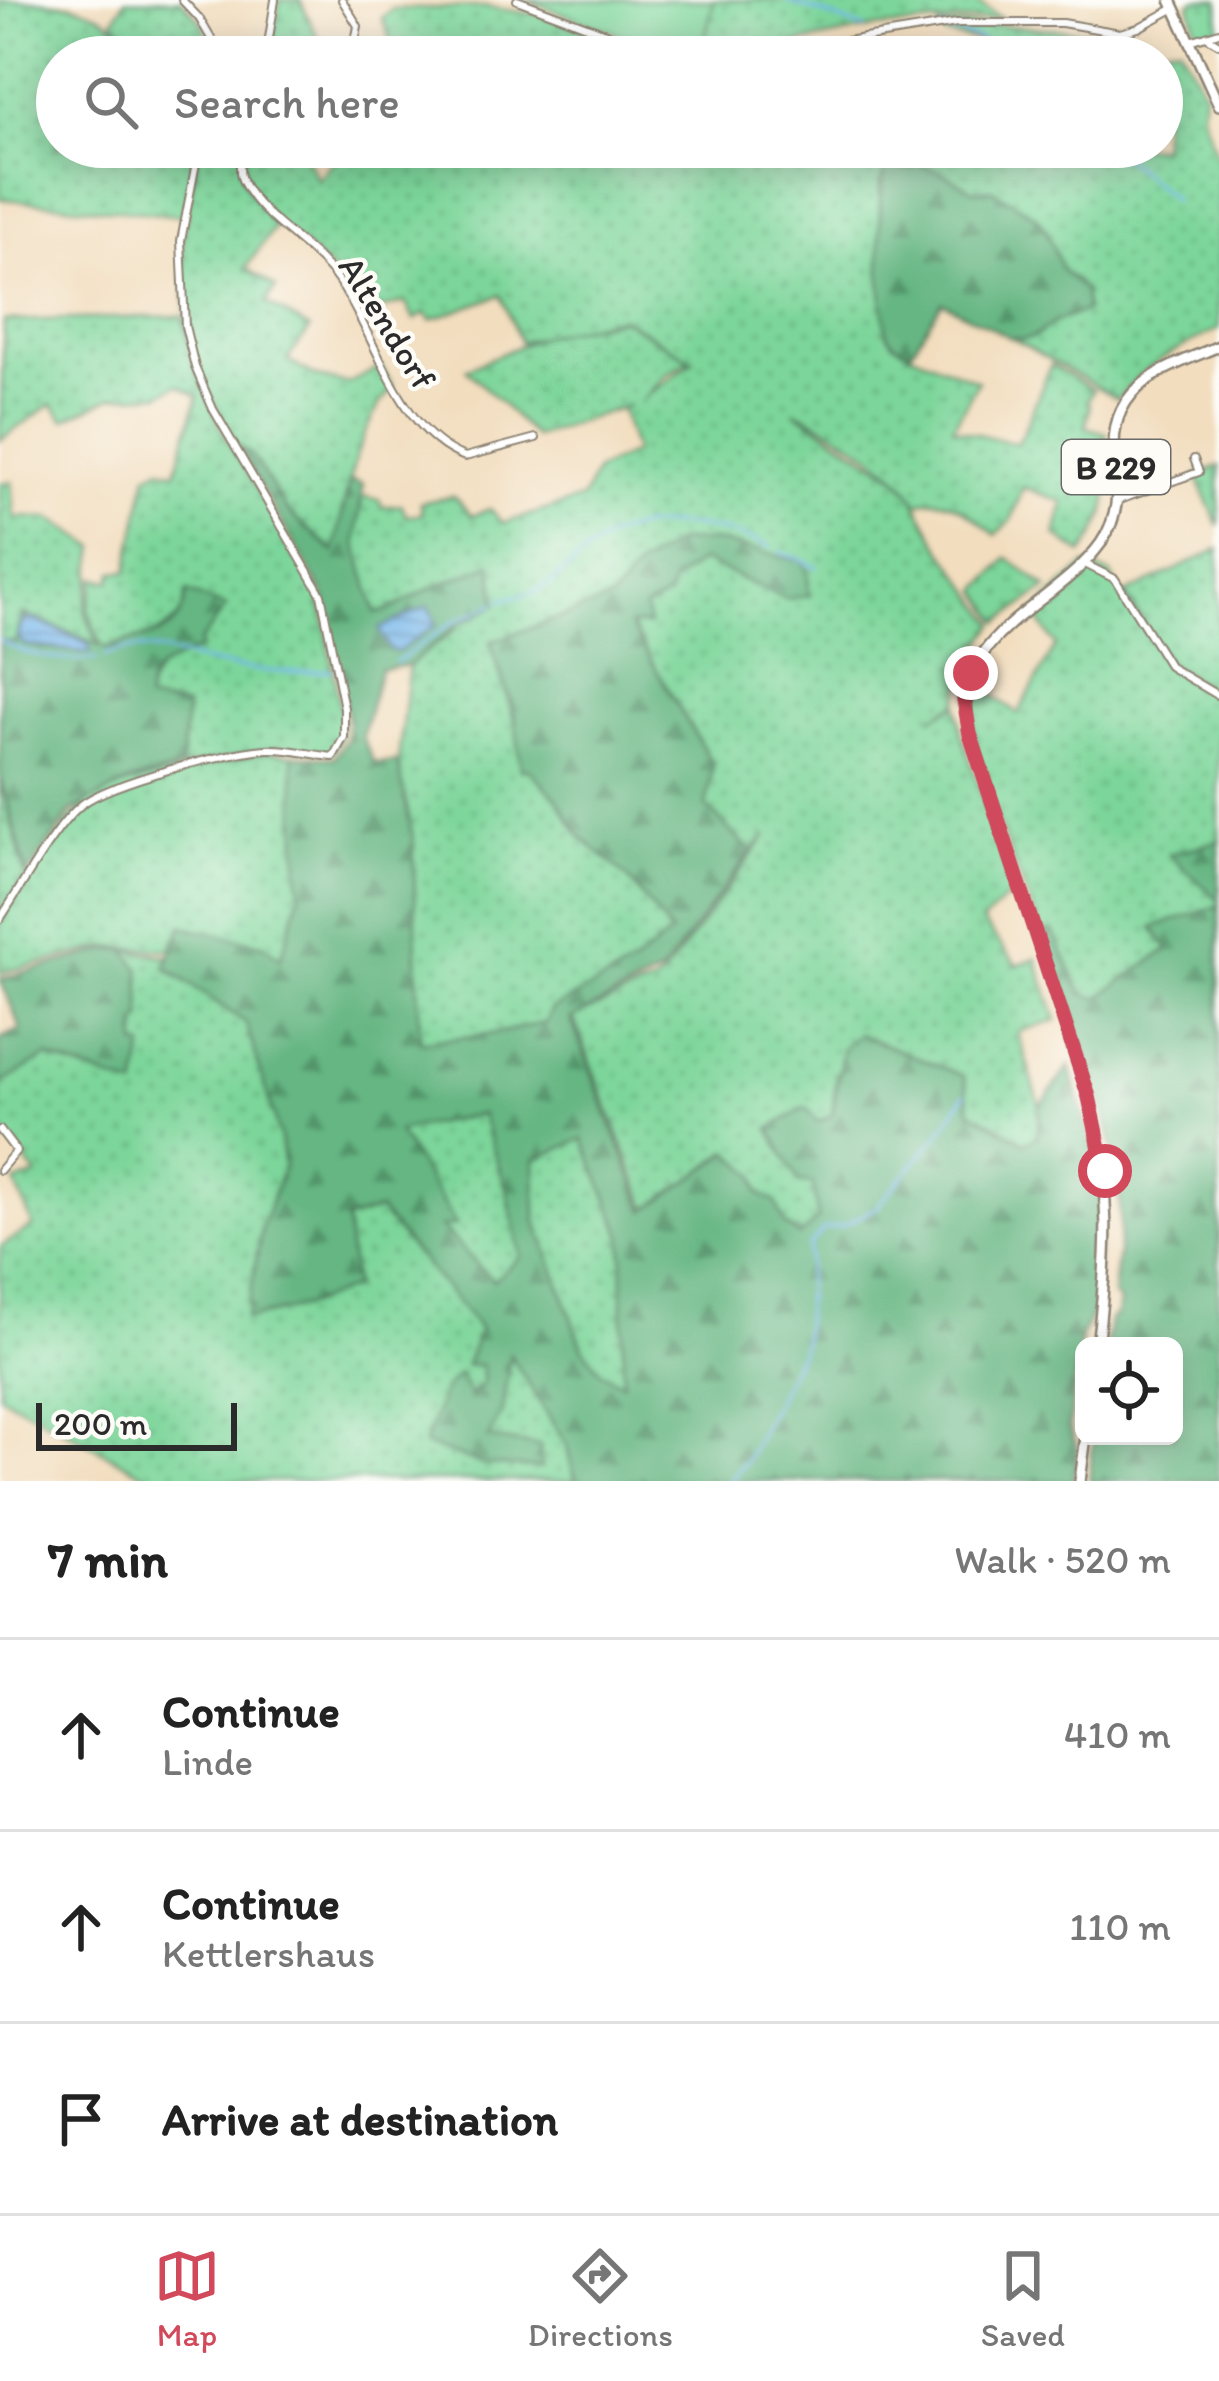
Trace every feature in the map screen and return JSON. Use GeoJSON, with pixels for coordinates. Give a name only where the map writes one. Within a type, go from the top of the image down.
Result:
{"type":"FeatureCollection","features":[{"type":"Feature","properties":{"kind":"main road"},"geometry":{"type":"LineString","coordinates":[[1173,4],[1219,105]]}},
{"type":"Feature","properties":{"kind":"main road","name":"B 229"},"geometry":{"type":"LineString","coordinates":[[1098,1337],[1108,1243],[1105,1171],[1095,1122],[964,710],[967,682],[988,645],[1085,564],[1109,530],[1119,500],[1114,436],[1125,404],[1161,372],[1219,346]]}},
{"type":"Feature","properties":{"kind":"main road"},"geometry":{"type":"LineString","coordinates":[[1080,1481],[1085,1445]]}},
{"type":"Feature","properties":{"kind":"street"},"geometry":{"type":"LineString","coordinates":[[182,0],[210,36]]}},
{"type":"Feature","properties":{"kind":"street"},"geometry":{"type":"LineString","coordinates":[[269,36],[275,0]]}},
{"type":"Feature","properties":{"kind":"street"},"geometry":{"type":"LineString","coordinates":[[342,0],[358,26],[356,36]]}},
{"type":"Feature","properties":{"kind":"street"},"geometry":{"type":"LineString","coordinates":[[517,0],[614,36]]}},
{"type":"Feature","properties":{"kind":"street"},"geometry":{"type":"LineString","coordinates":[[873,36],[957,22],[1062,23],[1126,32],[1173,4]]}},
{"type":"Feature","properties":{"kind":"street"},"geometry":{"type":"LineString","coordinates":[[1190,41],[1219,32]]}},
{"type":"Feature","properties":{"kind":"street"},"geometry":{"type":"LineString","coordinates":[[1206,36],[1219,44]]}},
{"type":"Feature","properties":{"kind":"street"},"geometry":{"type":"LineString","coordinates":[[0,920],[63,825],[91,798],[129,783],[256,751],[333,757],[343,742],[344,708],[321,594],[213,409],[195,367],[185,326],[180,266],[194,168]]}},
{"type":"Feature","properties":{"kind":"street","name":"Altendorf"},"geometry":{"type":"LineString","coordinates":[[240,168],[245,186],[276,225],[331,272],[398,389],[436,443],[465,457],[536,438]]}},
{"type":"Feature","properties":{"kind":"street"},"geometry":{"type":"LineString","coordinates":[[1119,500],[1199,472],[1195,459]]}},
{"type":"Feature","properties":{"kind":"street"},"geometry":{"type":"LineString","coordinates":[[1085,564],[1115,579],[1170,667],[1219,696]]}},
{"type":"Feature","properties":{"kind":"street"},"geometry":{"type":"LineString","coordinates":[[0,1130],[16,1151],[0,1170]]}},
{"type":"Feature","properties":{"kind":"green space"},"geometry":{"type":"Polygon","coordinates":[[[0,0],[61,3],[97,14],[124,36],[36,36],[36,168],[193,168],[182,216],[0,199],[0,0]]]}},
{"type":"Feature","properties":{"kind":"green space"},"geometry":{"type":"Polygon","coordinates":[[[125,0],[181,0],[209,36],[129,36],[113,20],[125,0]]]}},
{"type":"Feature","properties":{"kind":"green space"},"geometry":{"type":"Polygon","coordinates":[[[280,0],[300,0],[317,36],[274,36],[280,0]]]}},
{"type":"Feature","properties":{"kind":"green space"},"geometry":{"type":"Polygon","coordinates":[[[526,0],[714,0],[705,36],[624,36],[526,0]]]}},
{"type":"Feature","properties":{"kind":"green space"},"geometry":{"type":"Polygon","coordinates":[[[714,0],[973,0],[1001,18],[876,28],[836,36],[705,36],[714,0]]]}},
{"type":"Feature","properties":{"kind":"green space"},"geometry":{"type":"Polygon","coordinates":[[[1219,0],[1219,29],[1197,32],[1190,4],[1219,0]]]}},
{"type":"Feature","properties":{"kind":"green space"},"geometry":{"type":"Polygon","coordinates":[[[486,7],[542,15],[602,36],[389,36],[382,18],[392,9],[486,7]]]}},
{"type":"Feature","properties":{"kind":"green space"},"geometry":{"type":"Polygon","coordinates":[[[994,25],[1107,33],[950,36],[939,27],[994,25]]]}},
{"type":"Feature","properties":{"kind":"green space"},"geometry":{"type":"Polygon","coordinates":[[[1183,51],[1204,91],[1202,114],[1219,163],[1219,329],[1151,367],[1118,399],[1012,338],[1034,337],[1056,321],[1085,311],[1077,282],[1063,272],[1040,220],[993,190],[973,190],[927,168],[1183,168],[1183,51]]]}},
{"type":"Feature","properties":{"kind":"green space"},"geometry":{"type":"Polygon","coordinates":[[[196,168],[242,168],[253,198],[275,226],[246,268],[276,288],[266,303],[310,329],[287,360],[315,376],[347,384],[381,367],[394,387],[361,443],[335,553],[287,511],[252,456],[236,444],[196,367],[187,325],[182,241],[196,168]]]}},
{"type":"Feature","properties":{"kind":"green space"},"geometry":{"type":"Polygon","coordinates":[[[244,168],[312,168],[318,180],[327,168],[902,168],[880,183],[887,333],[910,353],[978,381],[953,428],[1018,444],[1051,365],[1093,390],[1087,402],[1086,427],[1106,433],[1108,496],[1101,523],[1082,554],[1056,535],[1064,502],[1023,487],[1011,521],[996,535],[951,503],[918,503],[896,475],[868,452],[794,411],[894,475],[996,624],[969,659],[957,703],[931,718],[957,705],[961,733],[1015,897],[1008,897],[982,922],[1017,965],[1036,958],[1057,1020],[1018,1032],[1040,1106],[1037,1137],[1026,1143],[970,1110],[837,1073],[832,1115],[818,1122],[770,1129],[799,1181],[813,1183],[818,1219],[800,1236],[784,1224],[776,1202],[759,1194],[755,1175],[728,1151],[659,1204],[647,1207],[573,1017],[663,976],[767,835],[751,852],[706,806],[713,764],[629,624],[668,596],[674,580],[702,561],[756,586],[773,555],[639,566],[611,600],[490,642],[529,768],[557,799],[580,836],[627,877],[672,933],[632,966],[552,1009],[546,1023],[419,1042],[413,840],[398,762],[409,665],[455,630],[433,587],[375,613],[356,543],[362,496],[380,500],[381,507],[402,505],[406,516],[422,514],[420,503],[453,496],[472,516],[490,509],[503,523],[582,499],[597,470],[634,452],[621,409],[629,405],[535,437],[466,369],[541,337],[520,342],[501,295],[431,320],[426,313],[414,320],[405,302],[361,315],[332,271],[277,222],[247,185],[244,168]],[[621,317],[565,331],[622,319],[690,360],[666,375],[643,399],[694,361],[621,317]]]}},
{"type":"Feature","properties":{"kind":"green space"},"geometry":{"type":"Polygon","coordinates":[[[886,168],[928,168],[973,190],[993,190],[1034,215],[1045,227],[1063,272],[1084,290],[1086,311],[1024,339],[1009,337],[942,302],[910,353],[888,335],[885,322],[880,222],[886,168]]]}},
{"type":"Feature","properties":{"kind":"green space"},"geometry":{"type":"Polygon","coordinates":[[[182,316],[194,367],[226,438],[320,596],[342,720],[332,752],[276,747],[181,768],[147,701],[148,688],[161,665],[197,651],[183,613],[154,634],[107,648],[102,647],[88,610],[95,578],[111,581],[114,572],[128,571],[147,475],[161,468],[176,472],[198,396],[178,385],[160,394],[112,397],[64,420],[52,404],[0,440],[4,321],[182,316]]]}},
{"type":"Feature","properties":{"kind":"green space"},"geometry":{"type":"Polygon","coordinates":[[[236,444],[252,456],[287,511],[334,552],[350,480],[363,484],[356,543],[376,613],[492,564],[497,604],[456,626],[409,665],[380,669],[362,737],[374,763],[398,762],[413,840],[420,1042],[545,1023],[552,1009],[632,966],[671,933],[627,877],[580,836],[557,799],[529,769],[521,769],[515,717],[490,642],[611,600],[639,566],[678,542],[713,541],[803,561],[809,596],[786,599],[702,561],[674,580],[668,596],[645,609],[649,625],[630,625],[713,765],[706,806],[751,852],[661,973],[571,1019],[645,1211],[730,1152],[755,1175],[759,1194],[776,1202],[784,1224],[799,1236],[818,1219],[813,1184],[799,1182],[770,1129],[806,1107],[818,1122],[832,1115],[843,1048],[858,1034],[964,1076],[970,1110],[1025,1143],[1037,1136],[1040,1106],[1070,1066],[1092,1147],[1100,1203],[1092,1314],[1081,1337],[1075,1337],[1069,1426],[1078,1451],[1073,1481],[576,1481],[566,1444],[510,1355],[502,1411],[488,1438],[540,1446],[541,1468],[484,1465],[424,1445],[444,1389],[459,1374],[470,1396],[483,1383],[481,1365],[466,1365],[480,1329],[379,1210],[346,1220],[354,1287],[309,1305],[246,1319],[262,1226],[284,1166],[280,1138],[246,1023],[166,967],[182,926],[264,945],[281,959],[300,894],[293,755],[334,758],[347,739],[348,719],[324,594],[236,444]],[[481,1114],[398,1131],[456,1225],[441,1227],[493,1281],[521,1257],[507,1190],[481,1114]],[[583,1139],[535,1160],[536,1220],[583,1348],[602,1373],[623,1383],[623,1236],[583,1139]]]}},
{"type":"Feature","properties":{"kind":"green space"},"geometry":{"type":"Polygon","coordinates":[[[1219,466],[1219,526],[1196,476],[1219,466]]]}},
{"type":"Feature","properties":{"kind":"green space"},"geometry":{"type":"Polygon","coordinates":[[[12,482],[15,517],[50,518],[96,547],[85,611],[99,646],[24,614],[15,644],[0,640],[0,483],[12,482]]]}},
{"type":"Feature","properties":{"kind":"green space"},"geometry":{"type":"Polygon","coordinates":[[[1219,549],[1219,694],[1167,662],[1126,594],[1219,549]]]}},
{"type":"Feature","properties":{"kind":"green space"},"geometry":{"type":"Polygon","coordinates":[[[1008,558],[1047,588],[1000,622],[979,590],[1008,558]]]}},
{"type":"Feature","properties":{"kind":"green space"},"geometry":{"type":"Polygon","coordinates":[[[1086,565],[1111,575],[1169,669],[1219,697],[1219,841],[1170,854],[1219,900],[1219,906],[1154,927],[1168,949],[1098,999],[1082,994],[1053,932],[1041,933],[982,772],[971,707],[973,680],[1018,714],[1056,645],[1033,613],[1086,565]]]}},
{"type":"Feature","properties":{"kind":"green space"},"geometry":{"type":"Polygon","coordinates":[[[187,592],[226,607],[199,643],[201,648],[158,671],[149,688],[147,701],[186,707],[181,768],[129,782],[71,811],[27,875],[0,774],[0,640],[15,643],[23,614],[107,648],[167,630],[182,610],[187,592]]]}},
{"type":"Feature","properties":{"kind":"green space"},"geometry":{"type":"Polygon","coordinates":[[[268,752],[293,755],[300,894],[281,960],[183,927],[171,950],[106,947],[0,973],[0,922],[69,821],[88,802],[129,784],[268,752]]]}},
{"type":"Feature","properties":{"kind":"green space"},"geometry":{"type":"Polygon","coordinates":[[[0,781],[26,877],[0,916],[0,781]]]}},
{"type":"Feature","properties":{"kind":"green space"},"geometry":{"type":"Polygon","coordinates":[[[1219,841],[1219,900],[1169,854],[1219,841]]]}},
{"type":"Feature","properties":{"kind":"green space"},"geometry":{"type":"Polygon","coordinates":[[[1219,906],[1219,1481],[1089,1481],[1093,1445],[1183,1445],[1183,1337],[1107,1337],[1119,1301],[1113,1295],[1120,1221],[1112,1147],[1092,1074],[1041,933],[1053,932],[1082,994],[1098,998],[1168,949],[1153,927],[1219,906]]]}},
{"type":"Feature","properties":{"kind":"green space"},"geometry":{"type":"Polygon","coordinates":[[[108,950],[125,950],[140,969],[142,1020],[137,1023],[137,1045],[144,1047],[136,1088],[47,1057],[0,1084],[0,1039],[21,1029],[0,979],[108,950]]]}},
{"type":"Feature","properties":{"kind":"green space"},"geometry":{"type":"Polygon","coordinates":[[[125,950],[168,956],[166,968],[246,1023],[284,1166],[262,1226],[247,1319],[309,1305],[346,1220],[379,1210],[480,1330],[467,1365],[481,1365],[483,1383],[470,1396],[459,1375],[487,1439],[502,1410],[510,1353],[566,1445],[576,1481],[157,1481],[0,1395],[0,1247],[33,1226],[15,1182],[37,1176],[0,1128],[0,1084],[47,1057],[136,1088],[143,1047],[137,1046],[137,1023],[142,1020],[140,969],[125,950]]]}},
{"type":"Feature","properties":{"kind":"green space"},"geometry":{"type":"Polygon","coordinates":[[[482,1114],[507,1190],[521,1257],[493,1281],[440,1226],[455,1225],[397,1131],[482,1114]]]}},
{"type":"Feature","properties":{"kind":"green space"},"geometry":{"type":"Polygon","coordinates":[[[583,1138],[623,1236],[624,1384],[602,1373],[583,1348],[536,1220],[534,1160],[583,1138]]]}},
{"type":"Feature","properties":{"kind":"water"},"geometry":{"type":"Polygon","coordinates":[[[429,606],[437,624],[398,652],[390,650],[379,629],[429,606]]]}},
{"type":"Feature","properties":{"kind":"water"},"geometry":{"type":"Polygon","coordinates":[[[30,618],[89,644],[90,653],[24,645],[18,636],[23,622],[30,618]]]}},
{"type":"Feature","properties":{"kind":"waterway"},"geometry":{"type":"LineString","coordinates":[[785,0],[865,29]]}},
{"type":"Feature","properties":{"kind":"waterway"},"geometry":{"type":"LineString","coordinates":[[939,30],[969,36]]}},
{"type":"Feature","properties":{"kind":"waterway"},"geometry":{"type":"LineString","coordinates":[[1137,168],[1174,200]]}},
{"type":"Feature","properties":{"kind":"waterway"},"geometry":{"type":"LineString","coordinates":[[499,601],[543,588],[601,542],[641,527],[709,528],[771,547]]}},
{"type":"Feature","properties":{"kind":"waterway"},"geometry":{"type":"LineString","coordinates":[[780,551],[817,567]]}},
{"type":"Feature","properties":{"kind":"waterway"},"geometry":{"type":"LineString","coordinates":[[396,662],[453,622],[494,604]]}},
{"type":"Feature","properties":{"kind":"waterway"},"geometry":{"type":"LineString","coordinates":[[0,640],[46,657],[96,659]]}},
{"type":"Feature","properties":{"kind":"waterway"},"geometry":{"type":"LineString","coordinates":[[104,656],[143,649],[253,669],[332,670]]}},
{"type":"Feature","properties":{"kind":"waterway"},"geometry":{"type":"LineString","coordinates":[[909,1170],[965,1094]]}},
{"type":"Feature","properties":{"kind":"waterway"},"geometry":{"type":"LineString","coordinates":[[730,1481],[747,1459],[803,1345],[809,1246],[824,1229],[843,1226],[877,1207],[905,1174]]}},
{"type":"Feature","properties":{"kind":"route"},"geometry":{"type":"LineString","coordinates":[[971,673],[964,700],[970,734],[1089,1097],[1105,1171]]}}]}
